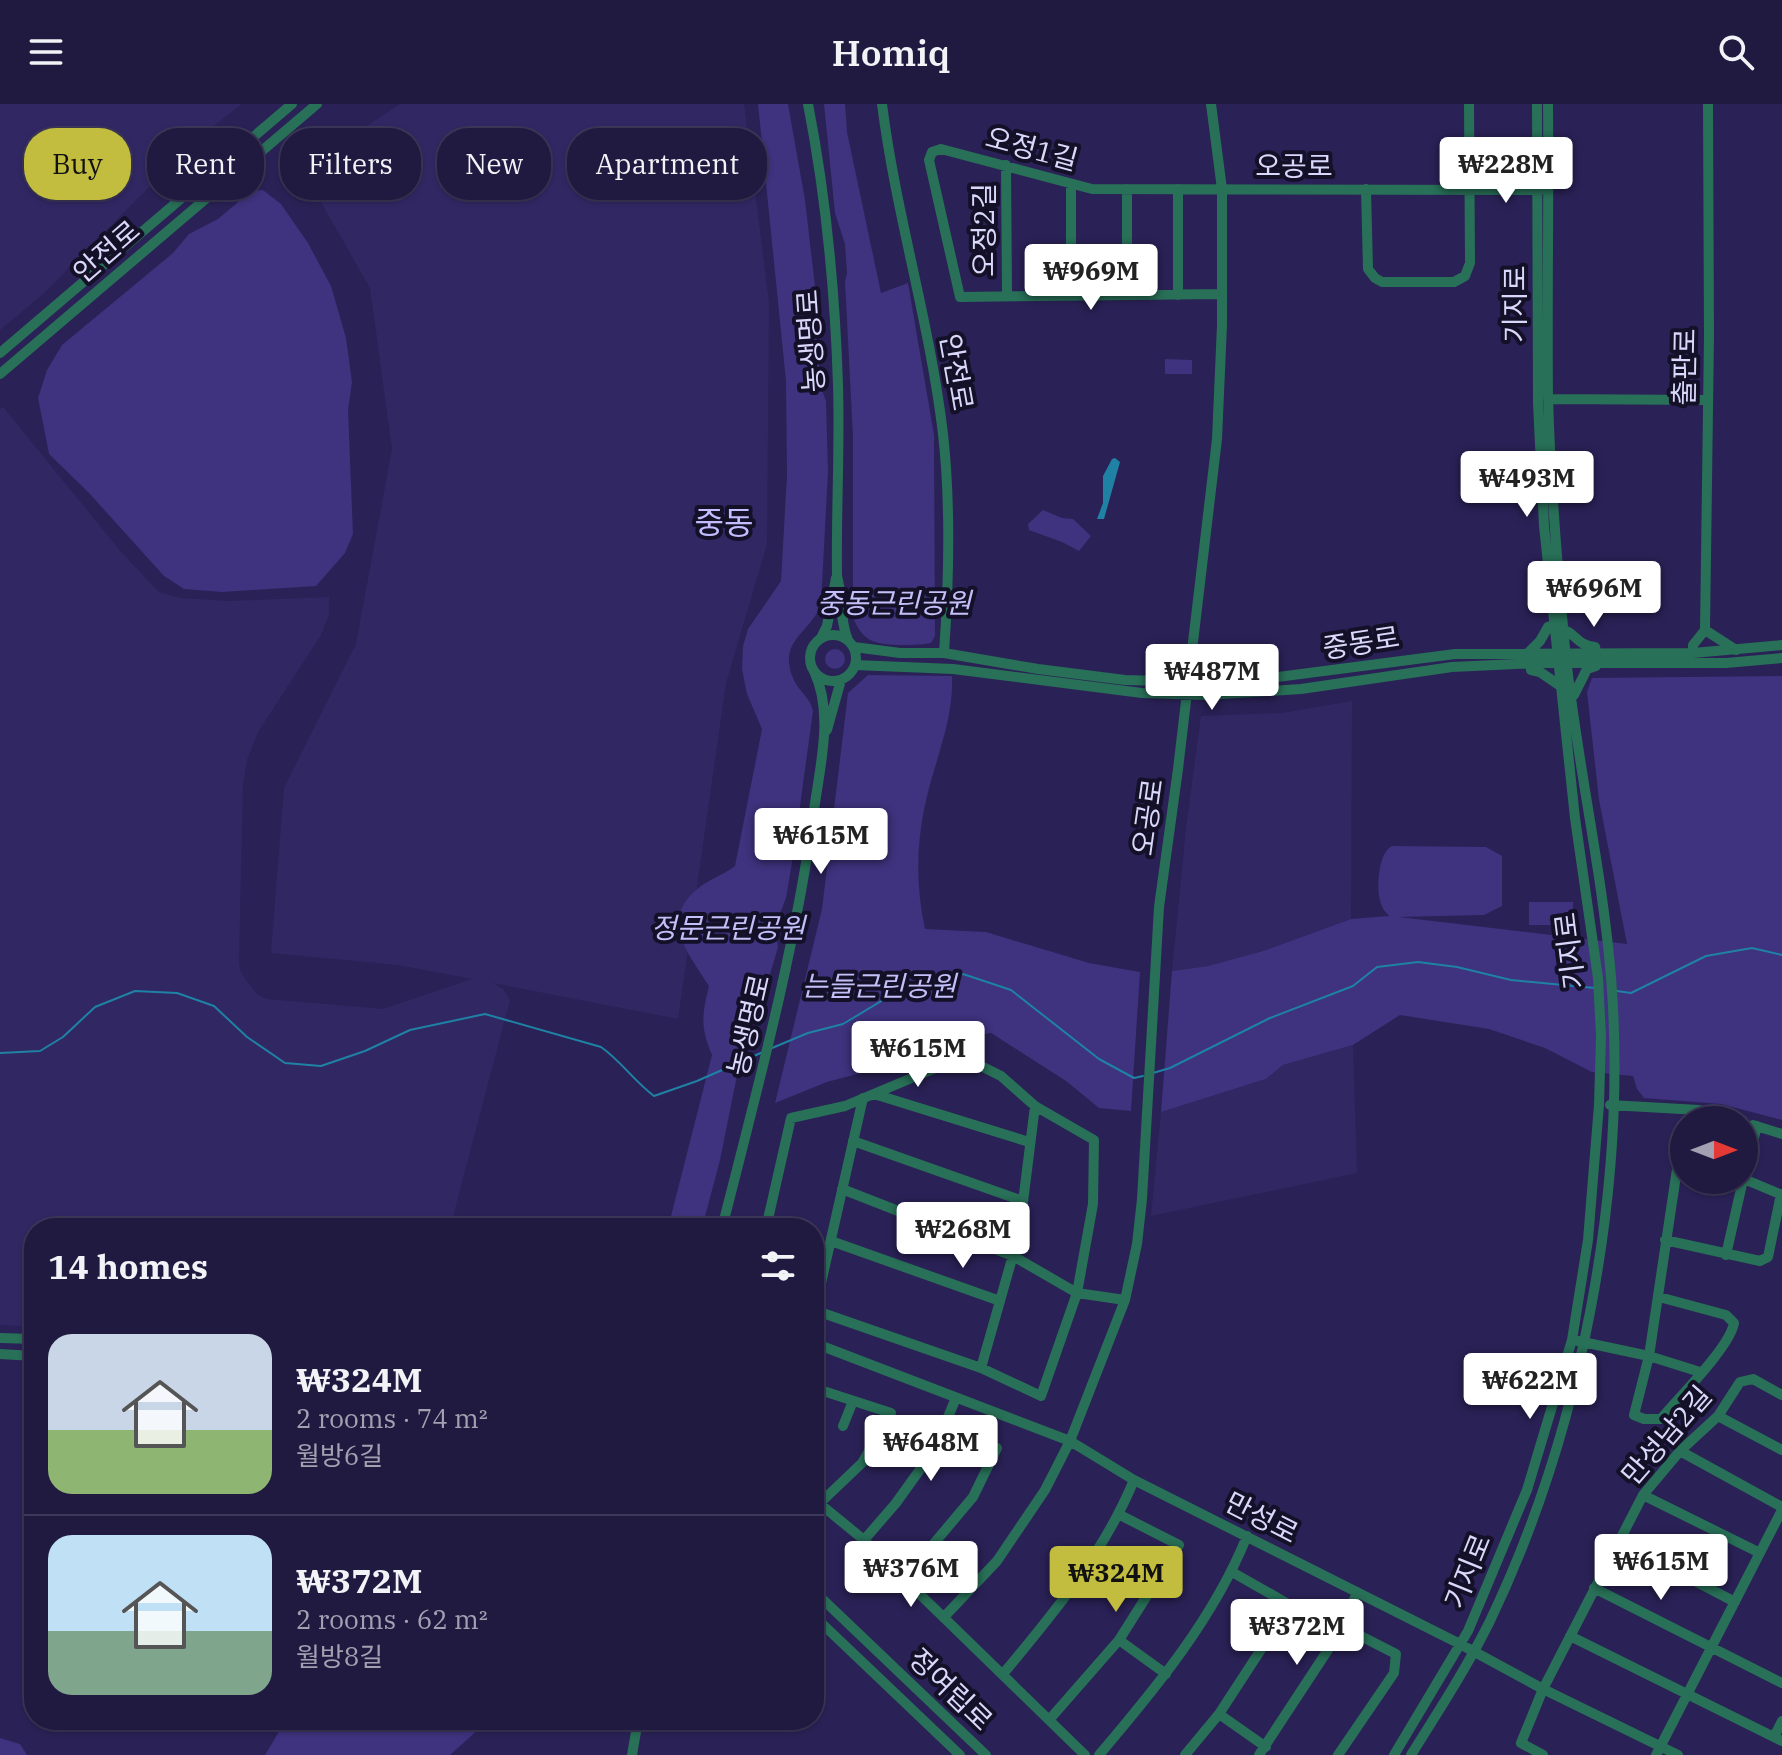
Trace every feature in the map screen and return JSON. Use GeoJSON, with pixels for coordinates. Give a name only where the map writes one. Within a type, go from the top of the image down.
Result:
{"type":"FeatureCollection","features":[{"type":"Feature","properties":{"kind":"street","name":"안전로"},"geometry":{"type":"LineString","coordinates":[[0,353],[292,104]]}},
{"type":"Feature","properties":{"kind":"street","name":"안전로"},"geometry":{"type":"LineString","coordinates":[[0,374],[317,104]]}},
{"type":"Feature","properties":{"kind":"street","name":"농생명로"},"geometry":{"type":"LineString","coordinates":[[808,104],[824,199],[838,381],[837,576]]}},
{"type":"Feature","properties":{"kind":"street","name":"안전로"},"geometry":{"type":"LineString","coordinates":[[882,104],[943,433],[947,525],[944,653]]}},
{"type":"Feature","properties":{"kind":"street","name":"오공로"},"geometry":{"type":"LineString","coordinates":[[944,1617],[997,1561],[1045,1490],[1070,1441],[1125,1300],[1137,1244],[1159,907],[1217,439],[1222,189],[1211,104]]}},
{"type":"Feature","properties":{"kind":"street","name":"오공로"},"geometry":{"type":"LineString","coordinates":[[1366,189],[1368,269],[1375,278],[1382,282],[1454,282],[1465,276],[1470,263],[1469,104]]}},
{"type":"Feature","properties":{"kind":"street","name":"기지로"},"geometry":{"type":"LineString","coordinates":[[1411,1755],[1490,1620],[1557,1450],[1607,1198],[1613,1068],[1607,930],[1572,695],[1553,625],[1544,526],[1538,404],[1537,104]]}},
{"type":"Feature","properties":{"kind":"street","name":"기지로"},"geometry":{"type":"LineString","coordinates":[[1394,1755],[1468,1631],[1527,1490],[1578,1341],[1588,1240],[1601,1067],[1598,978],[1559,685],[1564,630],[1548,399],[1548,104]]}},
{"type":"Feature","properties":{"kind":"street","name":"출판로"},"geometry":{"type":"LineString","coordinates":[[1693,653],[1693,645],[1705,630],[1708,104]]}},
{"type":"Feature","properties":{"kind":"street","name":"오정1길"},"geometry":{"type":"LineString","coordinates":[[960,297],[929,160],[932,152],[941,149],[1092,189],[1222,189]]}},
{"type":"Feature","properties":{"kind":"street","name":"오정2길"},"geometry":{"type":"LineString","coordinates":[[1006,165],[1007,295]]}},
{"type":"Feature","properties":{"kind":"street"},"geometry":{"type":"LineString","coordinates":[[1071,184],[1071,296]]}},
{"type":"Feature","properties":{"kind":"street","name":"오공로"},"geometry":{"type":"LineString","coordinates":[[1222,189],[1537,188],[1549,193]]}},
{"type":"Feature","properties":{"kind":"street"},"geometry":{"type":"LineString","coordinates":[[1127,189],[1127,295]]}},
{"type":"Feature","properties":{"kind":"street"},"geometry":{"type":"LineString","coordinates":[[1178,189],[1178,295]]}},
{"type":"Feature","properties":{"kind":"street","name":"오정2길"},"geometry":{"type":"LineString","coordinates":[[960,297],[1221,294]]}},
{"type":"Feature","properties":{"kind":"street"},"geometry":{"type":"LineString","coordinates":[[1548,399],[1708,400]]}},
{"type":"Feature","properties":{"kind":"street"},"geometry":{"type":"LineString","coordinates":[[824,736],[820,683],[810,657],[827,626],[837,576]]}},
{"type":"Feature","properties":{"kind":"street"},"geometry":{"type":"LineString","coordinates":[[824,736],[841,680],[855,665],[841,618],[841,591],[837,576]]}},
{"type":"Feature","properties":{"kind":"street"},"geometry":{"type":"LineString","coordinates":[[1553,625],[1548,627],[1529,658],[1531,670],[1540,672],[1559,685]]}},
{"type":"Feature","properties":{"kind":"street"},"geometry":{"type":"LineString","coordinates":[[1564,630],[1569,631],[1577,641],[1595,647],[1597,658],[1577,686],[1576,695],[1572,695]]}},
{"type":"Feature","properties":{"kind":"street"},"geometry":{"type":"LineString","coordinates":[[1705,630],[1736,650]]}},
{"type":"Feature","properties":{"kind":"street"},"geometry":{"type":"LineString","coordinates":[[821,638],[840,636],[851,644]]}},
{"type":"Feature","properties":{"kind":"street","name":"중동로"},"geometry":{"type":"LineString","coordinates":[[851,644],[900,653],[944,653],[1125,680],[1231,683],[1455,654],[1726,663],[1782,658]]}},
{"type":"Feature","properties":{"kind":"street","name":"중동로"},"geometry":{"type":"LineString","coordinates":[[1597,658],[1782,645]]}},
{"type":"Feature","properties":{"kind":"street","name":"중동로"},"geometry":{"type":"LineString","coordinates":[[855,665],[953,669],[1093,687],[1187,695],[1278,691],[1529,658]]}},
{"type":"Feature","properties":{"kind":"street"},"geometry":{"type":"LineString","coordinates":[[814,671],[826,680],[841,680]]}},
{"type":"Feature","properties":{"kind":"street","name":"농생명로"},"geometry":{"type":"LineString","coordinates":[[725,1218],[776,1009],[809,846],[824,736]]}},
{"type":"Feature","properties":{"kind":"street"},"geometry":{"type":"LineString","coordinates":[[768,1218],[791,1118],[845,1106],[938,1067],[975,1063],[1001,1076],[1035,1106],[1094,1140],[1093,1204],[1077,1293],[1041,1396],[981,1368],[824,1315]]}},
{"type":"Feature","properties":{"kind":"street"},"geometry":{"type":"LineString","coordinates":[[874,1094],[1029,1142]]}},
{"type":"Feature","properties":{"kind":"street"},"geometry":{"type":"LineString","coordinates":[[824,1270],[863,1098]]}},
{"type":"Feature","properties":{"kind":"street"},"geometry":{"type":"LineString","coordinates":[[1599,1105],[1670,1108]]}},
{"type":"Feature","properties":{"kind":"street"},"geometry":{"type":"LineString","coordinates":[[981,1368],[1019,1234],[1035,1106]]}},
{"type":"Feature","properties":{"kind":"street"},"geometry":{"type":"LineString","coordinates":[[1758,1126],[1782,1134]]}},
{"type":"Feature","properties":{"kind":"street"},"geometry":{"type":"LineString","coordinates":[[853,1141],[1023,1201]]}},
{"type":"Feature","properties":{"kind":"street"},"geometry":{"type":"LineString","coordinates":[[1665,1240],[1760,1261],[1768,1257],[1782,1194],[1758,1184]]}},
{"type":"Feature","properties":{"kind":"street"},"geometry":{"type":"LineString","coordinates":[[842,1189],[1013,1256],[1077,1293],[1125,1300]]}},
{"type":"Feature","properties":{"kind":"street"},"geometry":{"type":"LineString","coordinates":[[1659,1297],[1726,1315],[1734,1323],[1733,1333],[1661,1419],[1644,1419],[1634,1415],[1649,1356],[1673,1194]]}},
{"type":"Feature","properties":{"kind":"street"},"geometry":{"type":"LineString","coordinates":[[1726,1255],[1740,1194]]}},
{"type":"Feature","properties":{"kind":"street"},"geometry":{"type":"LineString","coordinates":[[831,1241],[1000,1301]]}},
{"type":"Feature","properties":{"kind":"street"},"geometry":{"type":"LineString","coordinates":[[0,1338],[24,1339]]}},
{"type":"Feature","properties":{"kind":"street"},"geometry":{"type":"LineString","coordinates":[[1578,1341],[1649,1356],[1700,1372]]}},
{"type":"Feature","properties":{"kind":"street","name":"만성로"},"geometry":{"type":"LineString","coordinates":[[824,1347],[1070,1441],[1134,1480],[1460,1644],[1658,1751],[1678,1755]]}},
{"type":"Feature","properties":{"kind":"street"},"geometry":{"type":"LineString","coordinates":[[0,1354],[24,1355]]}},
{"type":"Feature","properties":{"kind":"street","name":"만성남2길"},"geometry":{"type":"LineString","coordinates":[[1543,1755],[1521,1743],[1543,1689],[1617,1540],[1643,1495],[1680,1451],[1718,1416],[1740,1382],[1753,1379],[1782,1395]]}},
{"type":"Feature","properties":{"kind":"street"},"geometry":{"type":"LineString","coordinates":[[824,1391],[891,1413],[862,1463],[824,1496]]}},
{"type":"Feature","properties":{"kind":"street"},"geometry":{"type":"LineString","coordinates":[[864,1540],[896,1503],[934,1450],[956,1398]]}},
{"type":"Feature","properties":{"kind":"street"},"geometry":{"type":"LineString","coordinates":[[843,1426],[853,1401]]}},
{"type":"Feature","properties":{"kind":"street"},"geometry":{"type":"LineString","coordinates":[[1718,1416],[1782,1450]]}},
{"type":"Feature","properties":{"kind":"street"},"geometry":{"type":"LineString","coordinates":[[902,1577],[973,1497],[997,1448],[944,1426]]}},
{"type":"Feature","properties":{"kind":"street"},"geometry":{"type":"LineString","coordinates":[[1658,1751],[1782,1509],[1680,1451]]}},
{"type":"Feature","properties":{"kind":"street"},"geometry":{"type":"LineString","coordinates":[[1003,1674],[1065,1600],[1120,1515],[1134,1480]]}},
{"type":"Feature","properties":{"kind":"street"},"geometry":{"type":"LineString","coordinates":[[1643,1495],[1760,1553]]}},
{"type":"Feature","properties":{"kind":"street"},"geometry":{"type":"LineString","coordinates":[[824,1508],[864,1540],[1085,1755]]}},
{"type":"Feature","properties":{"kind":"street"},"geometry":{"type":"LineString","coordinates":[[1049,1720],[1119,1640],[1179,1545],[1120,1515]]}},
{"type":"Feature","properties":{"kind":"street"},"geometry":{"type":"LineString","coordinates":[[1099,1755],[1166,1674],[1232,1572],[1247,1536]]}},
{"type":"Feature","properties":{"kind":"street"},"geometry":{"type":"LineString","coordinates":[[1617,1540],[1735,1602]]}},
{"type":"Feature","properties":{"kind":"street"},"geometry":{"type":"LineString","coordinates":[[1185,1755],[1219,1714],[1290,1605],[1232,1572]]}},
{"type":"Feature","properties":{"kind":"street"},"geometry":{"type":"LineString","coordinates":[[1594,1588],[1782,1683]]}},
{"type":"Feature","properties":{"kind":"street"},"geometry":{"type":"LineString","coordinates":[[1219,1714],[1263,1751],[1343,1627],[1357,1592]]}},
{"type":"Feature","properties":{"kind":"street","name":"정여립로"},"geometry":{"type":"LineString","coordinates":[[824,1601],[986,1755]]}},
{"type":"Feature","properties":{"kind":"street","name":"정여립로"},"geometry":{"type":"LineString","coordinates":[[824,1626],[960,1755]]}},
{"type":"Feature","properties":{"kind":"street"},"geometry":{"type":"LineString","coordinates":[[1338,1755],[1394,1673],[1396,1654],[1343,1627]]}},
{"type":"Feature","properties":{"kind":"street"},"geometry":{"type":"LineString","coordinates":[[1570,1636],[1689,1692],[1778,1739],[1782,1721]]}},
{"type":"Feature","properties":{"kind":"street"},"geometry":{"type":"LineString","coordinates":[[1119,1640],[1166,1674]]}},
{"type":"Feature","properties":{"kind":"street"},"geometry":{"type":"LineString","coordinates":[[632,1755],[636,1730]]}},
{"type":"Feature","properties":{"kind":"shaded area"},"geometry":{"type":"Polygon","coordinates":[[[0,104],[242,104],[211,128],[147,128],[147,189],[43,294],[0,330],[0,104]]]}},
{"type":"Feature","properties":{"kind":"shaded area"},"geometry":{"type":"Polygon","coordinates":[[[400,104],[744,104],[747,128],[567,128],[567,200],[756,200],[769,303],[767,544],[726,683],[678,1019],[493,983],[504,990],[510,1000],[453,1218],[24,1218],[24,1326],[0,1325],[0,409],[3,407],[122,553],[159,592],[181,598],[229,601],[329,597],[329,614],[321,635],[258,732],[247,760],[243,785],[239,959],[240,970],[247,982],[258,995],[267,999],[383,1009],[472,979],[398,965],[271,953],[284,788],[356,644],[392,449],[370,288],[320,200],[421,200],[421,128],[364,128],[400,104]]]}},
{"type":"Feature","properties":{"kind":"shaded area"},"geometry":{"type":"Polygon","coordinates":[[[1352,701],[1351,919],[1263,951],[1208,966],[1172,971],[1201,716],[1282,713],[1352,701]]]}},
{"type":"Feature","properties":{"kind":"shaded area"},"geometry":{"type":"Polygon","coordinates":[[[1353,1045],[1357,1173],[1151,1216],[1161,1112],[1266,1079],[1283,1065],[1353,1045]]]}},
{"type":"Feature","properties":{"kind":"green space","name":"정문근린공원"},"geometry":{"type":"Polygon","coordinates":[[[758,104],[788,104],[805,200],[821,338],[819,367],[820,385],[826,401],[828,472],[821,604],[789,654],[793,678],[813,711],[786,898],[775,927],[778,947],[757,1019],[749,1024],[745,1036],[720,1160],[705,1218],[671,1218],[712,1055],[703,1021],[709,986],[682,938],[680,914],[685,902],[696,890],[735,866],[762,729],[747,694],[742,669],[743,646],[748,629],[781,581],[787,475],[786,381],[767,193],[767,128],[760,128],[758,104]]]}},
{"type":"Feature","properties":{"kind":"green space","name":"중동근린공원"},"geometry":{"type":"Polygon","coordinates":[[[824,104],[845,104],[847,132],[881,293],[908,283],[934,435],[935,636],[931,643],[898,645],[870,640],[860,631],[853,617],[853,437],[847,273],[845,244],[835,213],[824,104]]]}},
{"type":"Feature","properties":{"kind":"green space"},"geometry":{"type":"Polygon","coordinates":[[[264,191],[281,204],[308,243],[331,286],[346,338],[352,382],[348,410],[353,534],[345,553],[316,586],[222,592],[184,589],[164,576],[49,454],[38,398],[47,370],[62,345],[173,253],[189,234],[218,219],[240,200],[264,200],[264,191]]]}},
{"type":"Feature","properties":{"kind":"green space"},"geometry":{"type":"Polygon","coordinates":[[[1165,359],[1192,360],[1192,374],[1165,374],[1165,359]]]}},
{"type":"Feature","properties":{"kind":"green space"},"geometry":{"type":"Polygon","coordinates":[[[1043,510],[1073,519],[1091,536],[1079,551],[1029,530],[1028,524],[1043,510]]]}},
{"type":"Feature","properties":{"kind":"green space"},"geometry":{"type":"Polygon","coordinates":[[[835,649],[842,652],[845,659],[842,666],[835,669],[828,666],[825,659],[828,652],[835,649]]]}},
{"type":"Feature","properties":{"kind":"green space","name":"는들근린공원"},"geometry":{"type":"Polygon","coordinates":[[[868,675],[952,676],[947,725],[920,836],[919,883],[925,929],[986,932],[1089,963],[1140,972],[1131,1111],[1099,1108],[1066,1081],[991,1033],[917,1046],[857,1074],[827,1082],[775,1103],[822,909],[848,693],[868,675]]]}},
{"type":"Feature","properties":{"kind":"green space"},"geometry":{"type":"Polygon","coordinates":[[[1782,676],[1782,1120],[1758,1114],[1758,1106],[1644,1098],[1633,1076],[1592,1072],[1545,1048],[1489,1029],[1400,1015],[1353,1045],[1283,1065],[1266,1079],[1161,1112],[1172,971],[1208,966],[1263,951],[1351,919],[1389,916],[1380,900],[1378,883],[1384,856],[1392,846],[1486,847],[1502,856],[1502,906],[1484,915],[1399,917],[1627,944],[1599,800],[1587,692],[1592,678],[1782,676]]]}},
{"type":"Feature","properties":{"kind":"green space"},"geometry":{"type":"Polygon","coordinates":[[[1529,902],[1573,902],[1573,925],[1529,925],[1529,902]]]}},
{"type":"Feature","properties":{"kind":"green space"},"geometry":{"type":"Polygon","coordinates":[[[280,1730],[478,1730],[450,1755],[265,1755],[280,1730]]]}},
{"type":"Feature","properties":{"kind":"green space"},"geometry":{"type":"Polygon","coordinates":[[[0,1738],[20,1744],[27,1755],[0,1755],[0,1738]]]}},
{"type":"Feature","properties":{"kind":"water"},"geometry":{"type":"Polygon","coordinates":[[[1115,458],[1120,462],[1104,519],[1097,519],[1103,503],[1103,476],[1115,458]]]}},
{"type":"Feature","properties":{"kind":"waterway"},"geometry":{"type":"LineString","coordinates":[[1617,991],[1631,993],[1706,956],[1752,948],[1782,955]]}},
{"type":"Feature","properties":{"kind":"waterway"},"geometry":{"type":"LineString","coordinates":[[1153,1073],[1170,1068],[1270,1018],[1353,986],[1377,967],[1418,962],[1457,967],[1511,980],[1595,988]]}},
{"type":"Feature","properties":{"kind":"waterway"},"geometry":{"type":"LineString","coordinates":[[772,1048],[808,1033],[843,1024],[903,988],[963,974],[1011,990],[1099,1059],[1134,1078],[1143,1076]]}},
{"type":"Feature","properties":{"kind":"waterway"},"geometry":{"type":"LineString","coordinates":[[0,1053],[40,1051],[63,1037],[95,1007],[135,991],[177,993],[214,1006],[247,1037],[285,1063],[321,1066],[365,1051],[410,1030],[485,1014],[601,1047],[654,1096],[763,1052]]}},
{"type":"Feature","properties":{"kind":"district","name":"중동"},"geometry":{"type":"Point","coordinates":[724,522]}}]}
